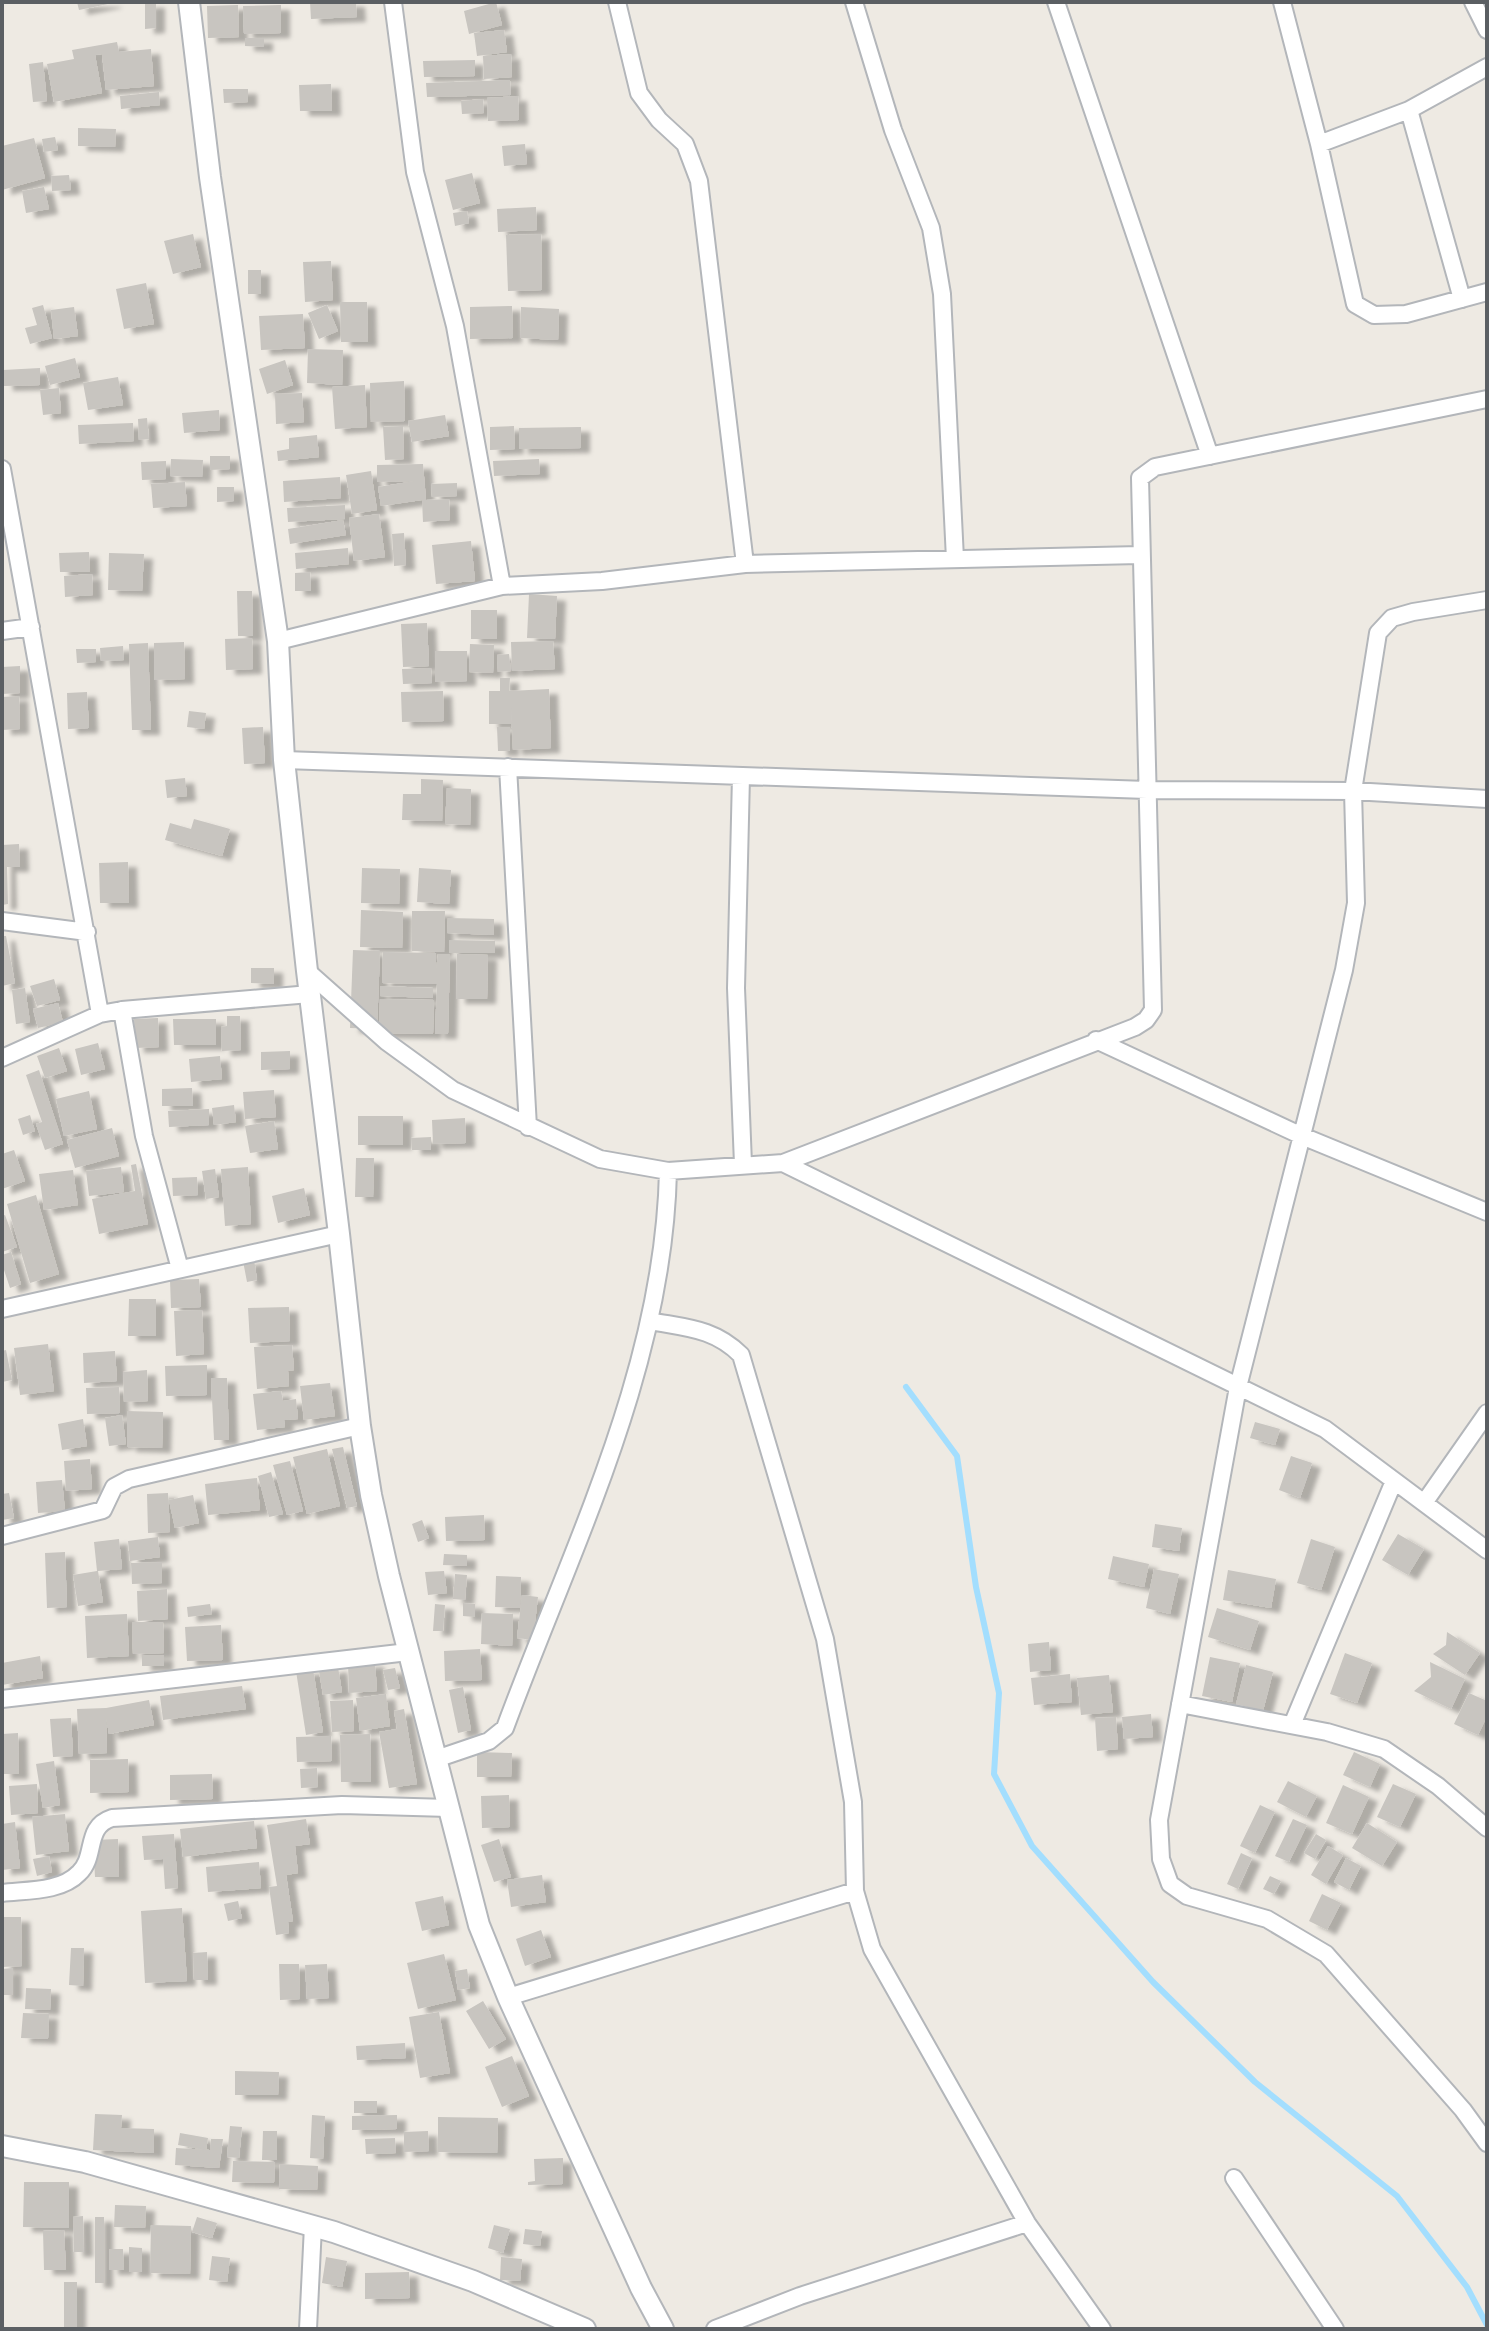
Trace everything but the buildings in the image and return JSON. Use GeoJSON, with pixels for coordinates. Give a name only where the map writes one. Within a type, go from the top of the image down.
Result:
{"type":"FeatureCollection","features":[{"type":"Feature","properties":{"kind":"street"},"geometry":{"type":"LineString","coordinates":[[189,2],[210,177],[278,641],[284,760],[360,1426],[386,1562],[479,1925],[508,1997],[641,2288],[663,2329]]}},
{"type":"Feature","properties":{"kind":"street"},"geometry":{"type":"LineString","coordinates":[[393,2],[415,172],[455,326],[502,586]]}},
{"type":"Feature","properties":{"kind":"street"},"geometry":{"type":"LineString","coordinates":[[617,2],[639,93],[659,120],[685,144],[699,181],[745,564]]}},
{"type":"Feature","properties":{"kind":"street"},"geometry":{"type":"LineString","coordinates":[[854,2],[893,130],[931,228],[942,294],[955,559]]}},
{"type":"Feature","properties":{"kind":"street"},"geometry":{"type":"LineString","coordinates":[[1056,2],[1210,456]]}},
{"type":"Feature","properties":{"kind":"street"},"geometry":{"type":"LineString","coordinates":[[1282,2],[1319,144],[1355,304],[1374,315],[1406,314],[1487,292]]}},
{"type":"Feature","properties":{"kind":"street"},"geometry":{"type":"LineString","coordinates":[[1473,2],[1485,21]]}},
{"type":"Feature","properties":{"kind":"street"},"geometry":{"type":"LineString","coordinates":[[1319,144],[1409,110],[1487,67]]}},
{"type":"Feature","properties":{"kind":"street"},"geometry":{"type":"LineString","coordinates":[[1409,110],[1462,299]]}},
{"type":"Feature","properties":{"kind":"street"},"geometry":{"type":"LineString","coordinates":[[307,971],[387,1042],[453,1090],[600,1159],[668,1171],[783,1163],[1135,1027],[1146,1020],[1153,1010],[1140,478],[1155,467],[1487,399]]}},
{"type":"Feature","properties":{"kind":"street"},"geometry":{"type":"LineString","coordinates":[[2,469],[100,1014]]}},
{"type":"Feature","properties":{"kind":"street"},"geometry":{"type":"LineString","coordinates":[[278,641],[502,586],[602,581],[745,564],[1140,555]]}},
{"type":"Feature","properties":{"kind":"street"},"geometry":{"type":"LineString","coordinates":[[1487,600],[1392,618],[1378,633],[1353,791],[1356,903],[1344,970],[1238,1387],[1159,1820],[1161,1859],[1170,1884],[1187,1896],[1267,1919],[1326,1954],[1463,2110],[1487,2143]]}},
{"type":"Feature","properties":{"kind":"street"},"geometry":{"type":"LineString","coordinates":[[2,631],[31,627]]}},
{"type":"Feature","properties":{"kind":"street"},"geometry":{"type":"LineString","coordinates":[[284,760],[1147,790],[1353,791],[1487,799]]}},
{"type":"Feature","properties":{"kind":"street"},"geometry":{"type":"LineString","coordinates":[[508,767],[528,1127]]}},
{"type":"Feature","properties":{"kind":"street"},"geometry":{"type":"LineString","coordinates":[[741,776],[736,988],[743,1164]]}},
{"type":"Feature","properties":{"kind":"street"},"geometry":{"type":"LineString","coordinates":[[2,921],[87,932]]}},
{"type":"Feature","properties":{"kind":"street"},"geometry":{"type":"LineString","coordinates":[[2,1058],[100,1014],[310,994]]}},
{"type":"Feature","properties":{"kind":"street"},"geometry":{"type":"LineString","coordinates":[[122,1010],[144,1136],[180,1269]]}},
{"type":"Feature","properties":{"kind":"street"},"geometry":{"type":"LineString","coordinates":[[1096,1040],[1302,1136],[1487,1212]]}},
{"type":"Feature","properties":{"kind":"street"},"geometry":{"type":"LineString","coordinates":[[783,1163],[1325,1429],[1487,1550]]}},
{"type":"Feature","properties":{"kind":"street"},"geometry":{"type":"LineString","coordinates":[[436,1759],[489,1741],[505,1728],[609,1463],[650,1321],[667,1221],[668,1171]]}},
{"type":"Feature","properties":{"kind":"street"},"geometry":{"type":"LineString","coordinates":[[2,1309],[339,1234]]}},
{"type":"Feature","properties":{"kind":"street"},"geometry":{"type":"LineString","coordinates":[[650,1321],[700,1330],[727,1340],[741,1355],[825,1639],[853,1802],[855,1891],[872,1949],[1027,2223],[1102,2329]]}},
{"type":"Feature","properties":{"kind":"street"},"geometry":{"type":"LineString","coordinates":[[1424,1503],[1487,1413]]}},
{"type":"Feature","properties":{"kind":"street"},"geometry":{"type":"LineString","coordinates":[[2,1536],[103,1510],[114,1487],[129,1479],[360,1426]]}},
{"type":"Feature","properties":{"kind":"street"},"geometry":{"type":"LineString","coordinates":[[1292,1725],[1394,1481]]}},
{"type":"Feature","properties":{"kind":"street"},"geometry":{"type":"LineString","coordinates":[[2,1699],[408,1652]]}},
{"type":"Feature","properties":{"kind":"street"},"geometry":{"type":"LineString","coordinates":[[1180,1704],[1327,1732],[1384,1749],[1438,1786],[1487,1828]]}},
{"type":"Feature","properties":{"kind":"street"},"geometry":{"type":"LineString","coordinates":[[2,1893],[61,1885],[81,1872],[89,1855],[94,1831],[102,1821],[112,1818],[342,1805],[449,1808]]}},
{"type":"Feature","properties":{"kind":"street"},"geometry":{"type":"LineString","coordinates":[[508,1997],[855,1891]]}},
{"type":"Feature","properties":{"kind":"street"},"geometry":{"type":"LineString","coordinates":[[2,2146],[85,2162],[313,2226],[473,2281],[585,2329]]}},
{"type":"Feature","properties":{"kind":"street"},"geometry":{"type":"LineString","coordinates":[[1234,2178],[1335,2329]]}},
{"type":"Feature","properties":{"kind":"street"},"geometry":{"type":"LineString","coordinates":[[715,2329],[800,2296],[1027,2223]]}},
{"type":"Feature","properties":{"kind":"street"},"geometry":{"type":"LineString","coordinates":[[308,2329],[313,2226]]}},
{"type":"Feature","properties":{"kind":"waterway"},"geometry":{"type":"LineString","coordinates":[[906,1387],[957,1456],[976,1587],[999,1693],[994,1774],[1032,1846],[1153,1982],[1255,2082],[1397,2196],[1467,2287],[1487,2325]]}}]}
